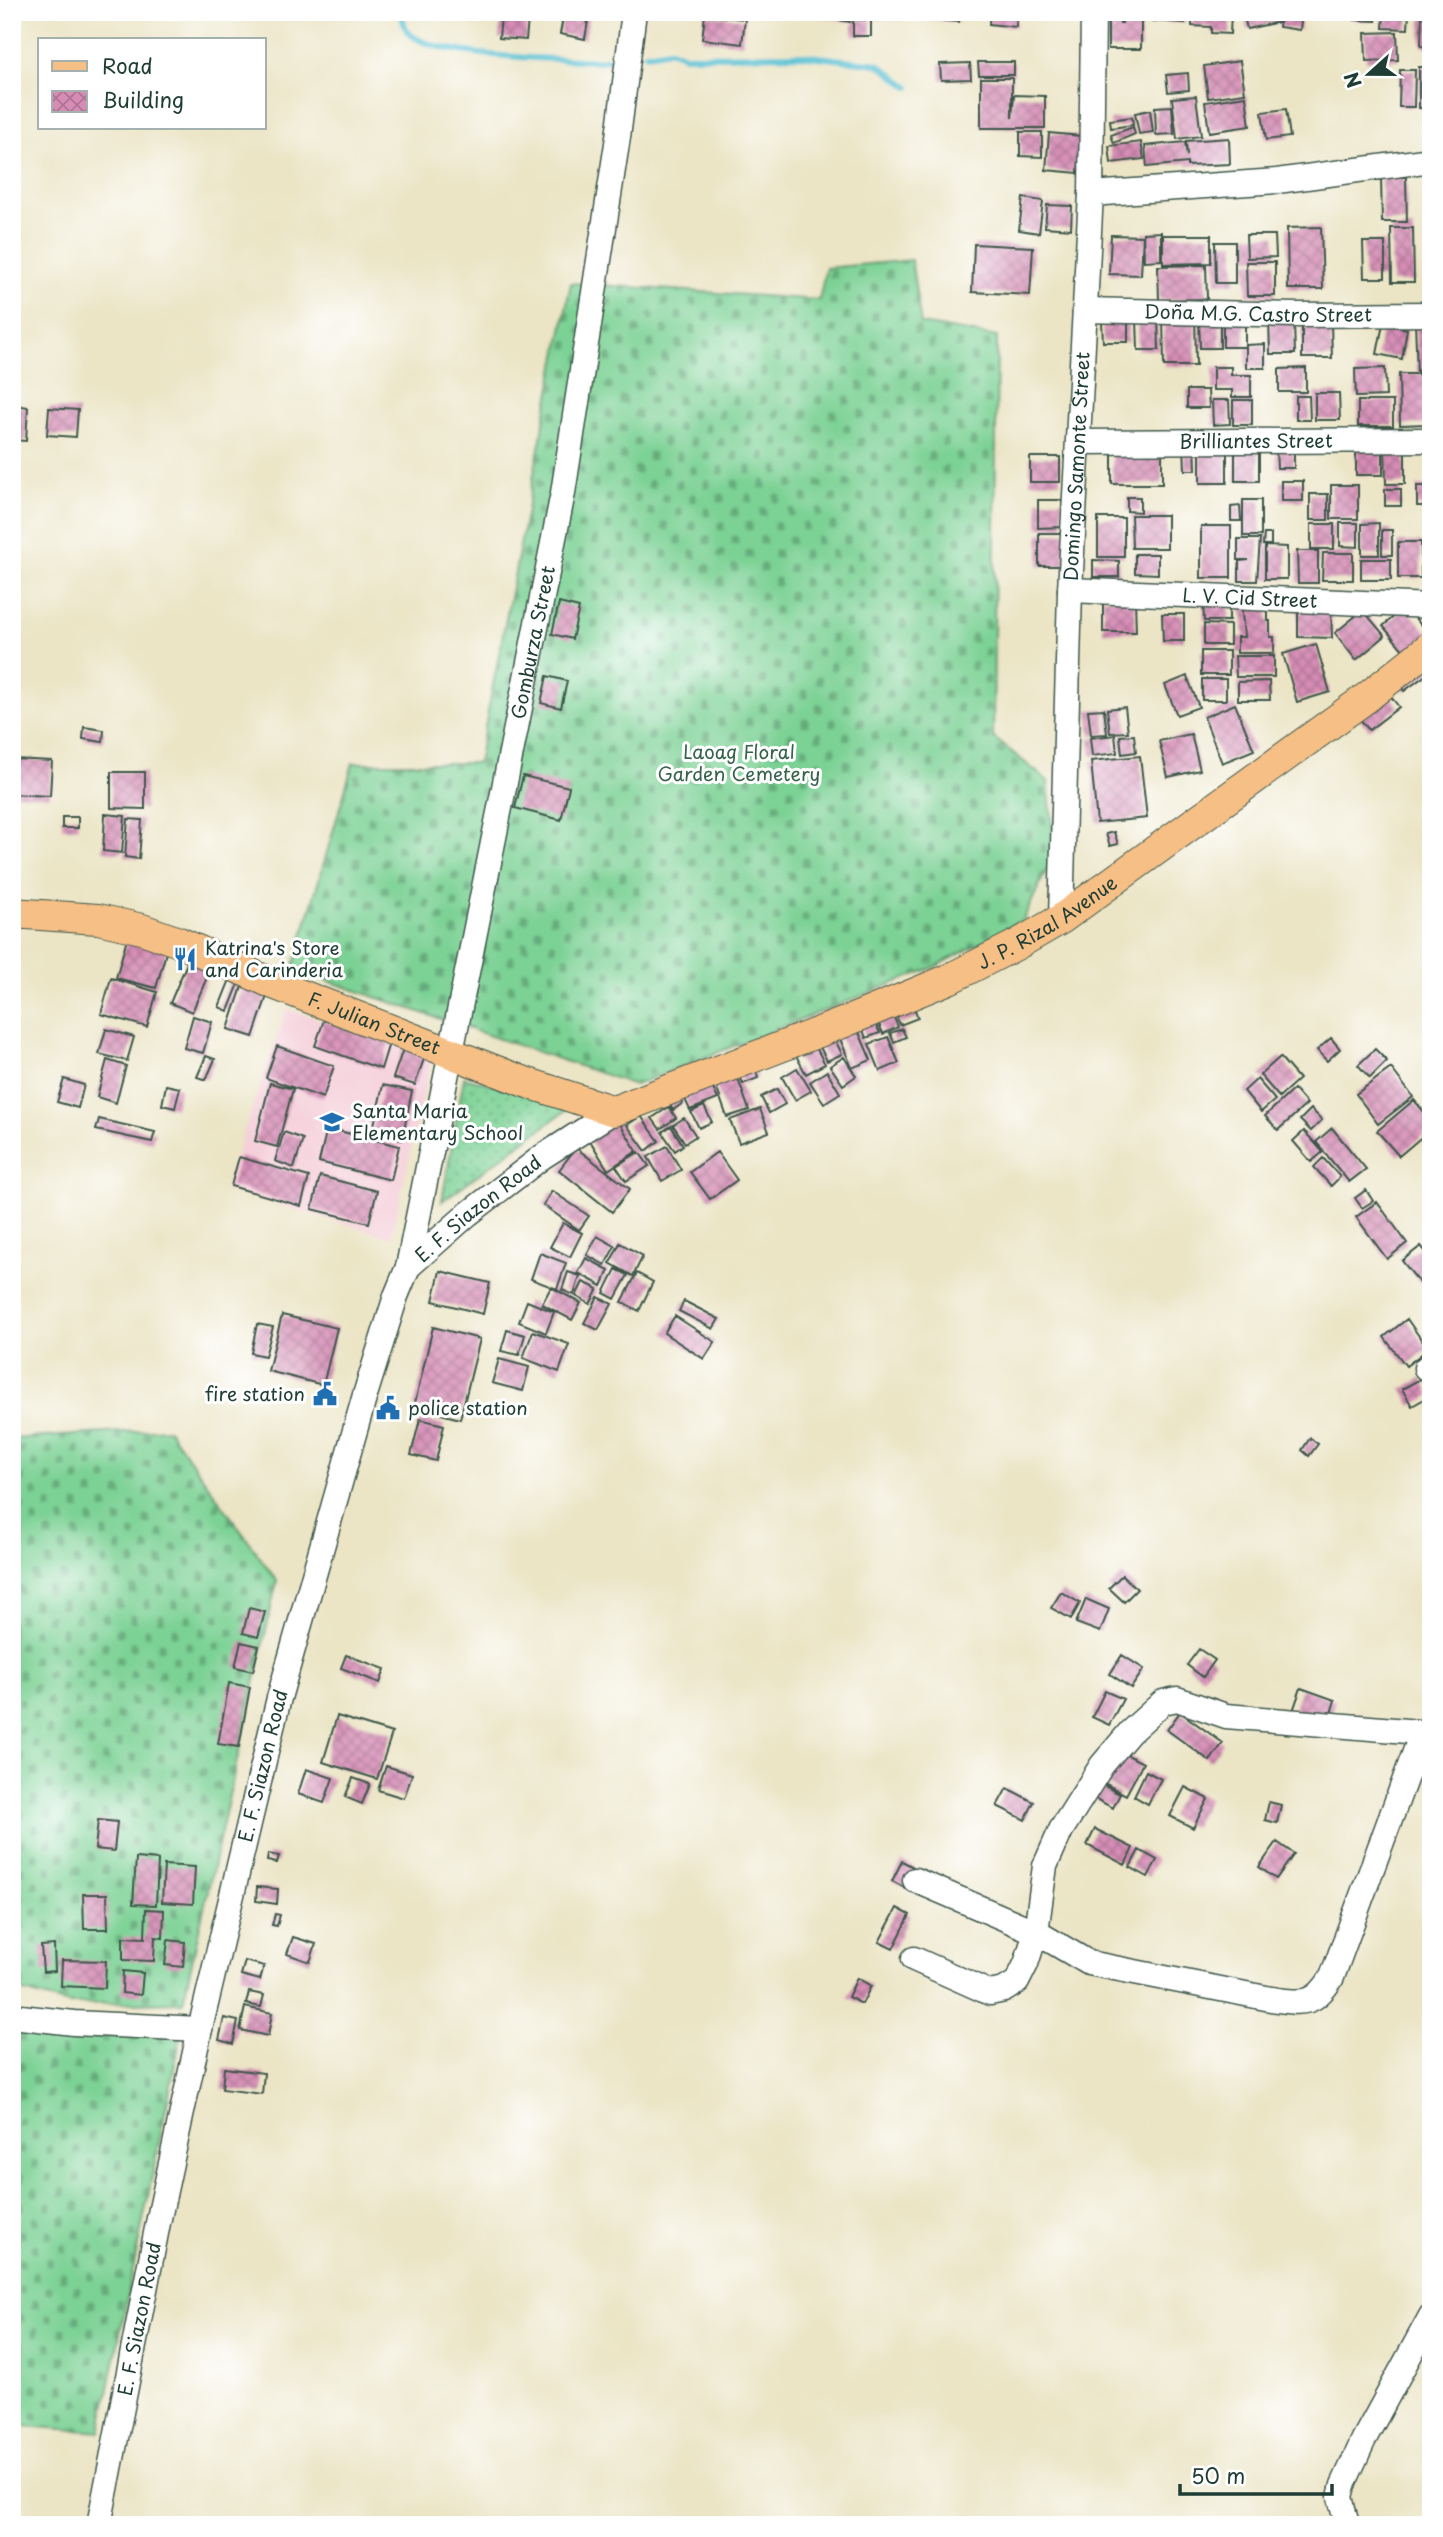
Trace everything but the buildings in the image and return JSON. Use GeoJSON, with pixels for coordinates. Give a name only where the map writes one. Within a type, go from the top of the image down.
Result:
{"type":"FeatureCollection","features":[{"type":"Feature","properties":{"kind":"main road","name":"J. P. Rizal Avenue"},"geometry":{"type":"LineString","coordinates":[[614,1111],[845,1023],[949,979],[1018,944],[1061,919],[1366,698],[1431,646]]}},
{"type":"Feature","properties":{"kind":"main road","name":"F. Julian Street"},"geometry":{"type":"LineString","coordinates":[[12,913],[98,919],[142,929],[179,942],[276,985],[525,1082],[614,1111]]}},
{"type":"Feature","properties":{"kind":"street","name":"Gomburza Street"},"geometry":{"type":"LineString","coordinates":[[408,1267],[563,494],[618,137],[634,12]]}},
{"type":"Feature","properties":{"kind":"street","name":"Domingo Samonte Street"},"geometry":{"type":"LineString","coordinates":[[1061,919],[1070,590],[1091,194],[1093,12]]}},
{"type":"Feature","properties":{"kind":"street"},"geometry":{"type":"LineString","coordinates":[[1091,194],[1278,181],[1431,160]]}},
{"type":"Feature","properties":{"kind":"street","name":"Doña M.G. Castro Street"},"geometry":{"type":"LineString","coordinates":[[1085,310],[1296,315],[1431,314]]}},
{"type":"Feature","properties":{"kind":"street","name":"Brilliantes Street"},"geometry":{"type":"LineString","coordinates":[[1079,442],[1431,440]]}},
{"type":"Feature","properties":{"kind":"street","name":"L. V. Cid Street"},"geometry":{"type":"LineString","coordinates":[[1070,590],[1431,606]]}},
{"type":"Feature","properties":{"kind":"street","name":"E. F. Siazon Road"},"geometry":{"type":"LineString","coordinates":[[99,2525],[158,2223],[200,2029],[279,1698],[396,1296],[408,1267],[468,1214],[542,1157],[614,1111]]}},
{"type":"Feature","properties":{"kind":"street"},"geometry":{"type":"LineString","coordinates":[[914,1959],[990,1993],[1004,1990],[1017,1982],[1027,1964],[1036,1932],[1045,1866],[1061,1830],[1102,1765],[1130,1732],[1163,1703],[1177,1699],[1226,1716],[1426,1733],[1332,1978],[1322,1993],[1313,1999],[1296,2002],[1271,1999],[1089,1963],[1036,1932],[915,1880]]}},
{"type":"Feature","properties":{"kind":"street"},"geometry":{"type":"LineString","coordinates":[[12,2016],[74,2023],[200,2029]]}},
{"type":"Feature","properties":{"kind":"street"},"geometry":{"type":"LineString","coordinates":[[1347,2525],[1340,2497],[1343,2485],[1364,2439],[1431,2316]]}},
{"type":"Feature","properties":{"kind":"shaded area","name":"Santa Maria Elementary School"},"geometry":{"type":"Polygon","coordinates":[[[287,1009],[432,1056],[391,1237],[224,1189],[287,1009]]]}},
{"type":"Feature","properties":{"kind":"green space","name":"Laoag Floral Garden Cemetery"},"geometry":{"type":"Polygon","coordinates":[[[911,260],[921,324],[997,337],[993,737],[1048,781],[1055,852],[1023,920],[937,966],[635,1085],[293,969],[353,763],[478,763],[571,283],[819,300],[826,268],[911,260]]]}},
{"type":"Feature","properties":{"kind":"green space"},"geometry":{"type":"Polygon","coordinates":[[[464,1077],[572,1106],[442,1201],[464,1077]]]}},
{"type":"Feature","properties":{"kind":"green space"},"geometry":{"type":"Polygon","coordinates":[[[168,1429],[277,1581],[183,2002],[69,2004],[12,1989],[12,1439],[168,1429]]]}},
{"type":"Feature","properties":{"kind":"green space"},"geometry":{"type":"Polygon","coordinates":[[[12,2022],[77,2037],[181,2034],[100,2432],[12,2425],[12,2022]]]}},
{"type":"Feature","properties":{"kind":"waterway"},"geometry":{"type":"LineString","coordinates":[[401,12],[408,32],[421,41],[442,48],[527,58],[598,61],[612,59]]}},
{"type":"Feature","properties":{"kind":"waterway"},"geometry":{"type":"LineString","coordinates":[[646,54],[670,50],[685,56],[801,55],[878,64],[909,87]]}},
{"type":"Feature","properties":{"kind":"place","name":"Katrina's Store and Carinderia"},"geometry":{"type":"Point","coordinates":[185,959]}},
{"type":"Feature","properties":{"kind":"place","name":"Santa Maria Elementary School"},"geometry":{"type":"Point","coordinates":[332,1122]}},
{"type":"Feature","properties":{"kind":"place","name":"fire station"},"geometry":{"type":"Point","coordinates":[325,1394]}},
{"type":"Feature","properties":{"kind":"place","name":"police station"},"geometry":{"type":"Point","coordinates":[388,1408]}}]}
